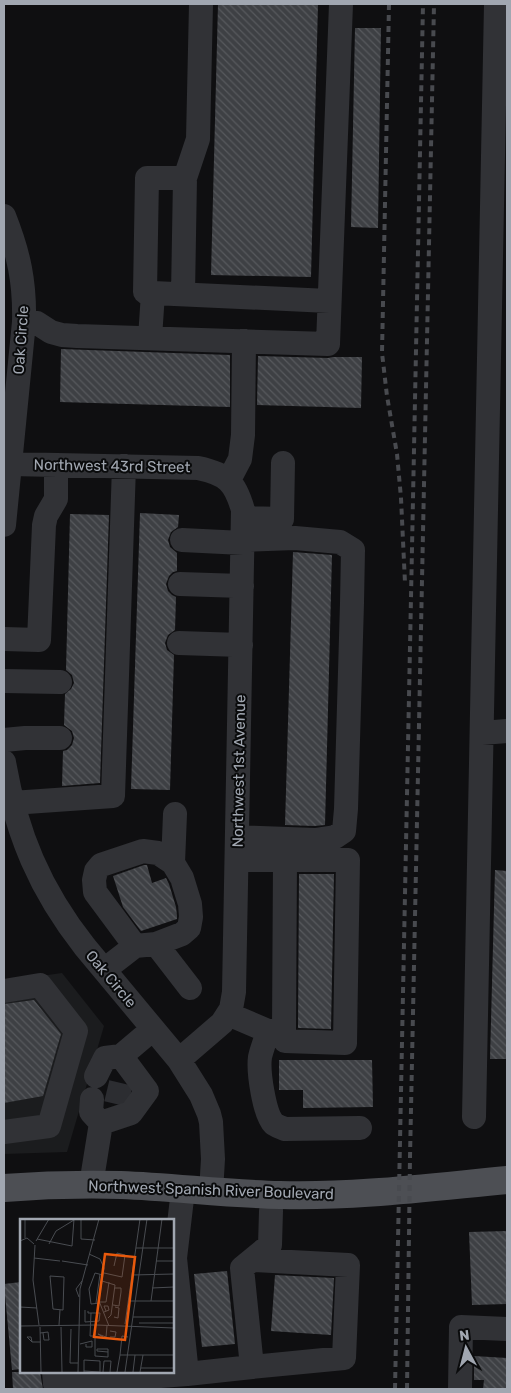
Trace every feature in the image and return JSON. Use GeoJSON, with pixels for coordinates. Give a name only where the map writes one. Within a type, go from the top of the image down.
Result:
{"type":"FeatureCollection","features":[{"type":"Feature","properties":{"kind":"main road","name":"Northwest Spanish River Boulevard"},"geometry":{"type":"LineString","coordinates":[[4,1188],[91,1185],[138,1186],[211,1192],[332,1195],[507,1180]]}},
{"type":"Feature","properties":{"kind":"street"},"geometry":{"type":"LineString","coordinates":[[183,294],[185,178],[198,138],[201,4]]}},
{"type":"Feature","properties":{"kind":"street"},"geometry":{"type":"LineString","coordinates":[[24,322],[37,323],[51,332],[62,335],[328,344],[341,4]]}},
{"type":"Feature","properties":{"kind":"street"},"geometry":{"type":"LineString","coordinates":[[474,1117],[482,733],[499,290],[496,4]]}},
{"type":"Feature","properties":{"kind":"street"},"geometry":{"type":"LineString","coordinates":[[185,178],[147,178],[145,292],[330,301]]}},
{"type":"Feature","properties":{"kind":"street","name":"Oak Circle"},"geometry":{"type":"LineString","coordinates":[[4,216],[21,270],[24,296],[24,322],[12,356],[10,464],[4,525]]}},
{"type":"Feature","properties":{"kind":"street"},"geometry":{"type":"LineString","coordinates":[[150,338],[153,293]]}},
{"type":"Feature","properties":{"kind":"street"},"geometry":{"type":"LineString","coordinates":[[221,476],[240,458],[243,435],[244,341]]}},
{"type":"Feature","properties":{"kind":"street"},"geometry":{"type":"LineString","coordinates":[[243,534],[282,519],[283,463]]}},
{"type":"Feature","properties":{"kind":"street","name":"Northwest 43rd Street"},"geometry":{"type":"LineString","coordinates":[[10,464],[198,468],[221,476]]}},
{"type":"Feature","properties":{"kind":"street"},"geometry":{"type":"LineString","coordinates":[[4,639],[39,640],[44,525],[46,516],[56,499],[56,465]]}},
{"type":"Feature","properties":{"kind":"street"},"geometry":{"type":"LineString","coordinates":[[12,804],[112,796],[124,466]]}},
{"type":"Feature","properties":{"kind":"street","name":"Northwest 1st Avenue"},"geometry":{"type":"LineString","coordinates":[[179,1060],[222,1023],[231,1009],[234,992],[243,510],[239,494],[221,476]]}},
{"type":"Feature","properties":{"kind":"street"},"geometry":{"type":"LineString","coordinates":[[182,540],[243,534],[340,542],[353,550],[344,831],[335,837],[315,840],[237,837]]}},
{"type":"Feature","properties":{"kind":"street"},"geometry":{"type":"LineString","coordinates":[[180,584],[242,586]]}},
{"type":"Feature","properties":{"kind":"street"},"geometry":{"type":"LineString","coordinates":[[179,643],[241,645]]}},
{"type":"Feature","properties":{"kind":"street"},"geometry":{"type":"LineString","coordinates":[[4,681],[60,682]]}},
{"type":"Feature","properties":{"kind":"street"},"geometry":{"type":"LineString","coordinates":[[482,733],[507,731]]}},
{"type":"Feature","properties":{"kind":"street"},"geometry":{"type":"LineString","coordinates":[[4,740],[60,738]]}},
{"type":"Feature","properties":{"kind":"street","name":"Oak Circle"},"geometry":{"type":"LineString","coordinates":[[4,762],[12,804],[11,828],[34,865],[52,900],[73,932],[179,1060],[202,1095],[209,1114],[213,1159],[211,1192]]}},
{"type":"Feature","properties":{"kind":"street"},"geometry":{"type":"LineString","coordinates":[[104,970],[146,945],[182,934],[189,928],[191,917],[190,904],[182,878],[174,863],[175,814]]}},
{"type":"Feature","properties":{"kind":"street"},"geometry":{"type":"LineString","coordinates":[[174,863],[158,853],[143,850],[101,865],[96,871],[94,880],[95,892],[190,988]]}},
{"type":"Feature","properties":{"kind":"street"},"geometry":{"type":"LineString","coordinates":[[228,1014],[276,1031],[284,1041],[345,1043],[348,860],[237,860]]}},
{"type":"Feature","properties":{"kind":"street"},"geometry":{"type":"LineString","coordinates":[[285,860],[276,1031],[260,1056],[259,1073],[262,1091],[274,1124],[285,1129],[360,1128]]}},
{"type":"Feature","properties":{"kind":"street"},"geometry":{"type":"LineString","coordinates":[[4,991],[40,985],[76,1031],[49,1126],[4,1132]]}},
{"type":"Feature","properties":{"kind":"street"},"geometry":{"type":"LineString","coordinates":[[91,1185],[116,1092],[153,1029]]}},
{"type":"Feature","properties":{"kind":"street"},"geometry":{"type":"LineString","coordinates":[[105,1058],[116,1092],[91,1112],[94,1088],[105,1058]]}},
{"type":"Feature","properties":{"kind":"street"},"geometry":{"type":"LineString","coordinates":[[183,1190],[174,1264],[187,1374]]}},
{"type":"Feature","properties":{"kind":"street"},"geometry":{"type":"LineString","coordinates":[[252,1367],[242,1268],[270,1244],[271,1211]]}},
{"type":"Feature","properties":{"kind":"street"},"geometry":{"type":"LineString","coordinates":[[54,1373],[55,1384],[155,1374],[187,1374],[344,1358],[348,1265],[252,1260]]}},
{"type":"Feature","properties":{"kind":"street"},"geometry":{"type":"LineString","coordinates":[[460,1389],[461,1327],[507,1329]]}},
{"type":"Feature","properties":{"kind":"shaded area"},"geometry":{"type":"Polygon","coordinates":[[[62,973],[104,1026],[67,1152],[4,1154],[4,981],[62,973]]]}},
{"type":"Feature","properties":{"kind":"building"},"geometry":{"type":"Polygon","coordinates":[[[218,4],[318,4],[311,277],[211,275],[218,4]]]}},
{"type":"Feature","properties":{"kind":"building"},"geometry":{"type":"Polygon","coordinates":[[[355,28],[381,28],[378,228],[351,227],[355,28]]]}},
{"type":"Feature","properties":{"kind":"building"},"geometry":{"type":"Polygon","coordinates":[[[61,349],[230,355],[230,407],[60,402],[61,349]]]}},
{"type":"Feature","properties":{"kind":"building"},"geometry":{"type":"Polygon","coordinates":[[[258,356],[362,357],[361,408],[257,405],[258,356]]]}},
{"type":"Feature","properties":{"kind":"building"},"geometry":{"type":"Polygon","coordinates":[[[140,513],[179,515],[178,527],[171,532],[168,540],[170,547],[177,553],[177,571],[169,576],[166,584],[168,591],[176,597],[175,630],[168,635],[165,643],[167,650],[174,655],[170,790],[131,789],[140,513]]]}},
{"type":"Feature","properties":{"kind":"building"},"geometry":{"type":"Polygon","coordinates":[[[70,514],[109,515],[100,783],[62,786],[63,751],[72,745],[74,738],[72,731],[64,725],[65,694],[74,683],[72,675],[66,670],[70,514]]]}},
{"type":"Feature","properties":{"kind":"building"},"geometry":{"type":"Polygon","coordinates":[[[293,552],[332,555],[325,825],[285,825],[293,552]]]}},
{"type":"Feature","properties":{"kind":"building"},"geometry":{"type":"Polygon","coordinates":[[[147,865],[152,883],[166,878],[176,907],[177,919],[141,931],[123,907],[113,876],[147,865]]]}},
{"type":"Feature","properties":{"kind":"building"},"geometry":{"type":"Polygon","coordinates":[[[495,870],[507,871],[507,1059],[490,1059],[495,870]]]}},
{"type":"Feature","properties":{"kind":"building"},"geometry":{"type":"Polygon","coordinates":[[[299,874],[334,874],[331,1029],[298,1028],[299,874]]]}},
{"type":"Feature","properties":{"kind":"building"},"geometry":{"type":"Polygon","coordinates":[[[34,1000],[61,1034],[43,1096],[4,1103],[4,1004],[34,1000]]]}},
{"type":"Feature","properties":{"kind":"building"},"geometry":{"type":"Polygon","coordinates":[[[279,1060],[372,1060],[373,1107],[303,1108],[303,1090],[279,1090],[279,1060]]]}},
{"type":"Feature","properties":{"kind":"building"},"geometry":{"type":"Polygon","coordinates":[[[507,1231],[507,1304],[472,1305],[469,1232],[507,1231]]]}},
{"type":"Feature","properties":{"kind":"building"},"geometry":{"type":"Polygon","coordinates":[[[227,1271],[235,1344],[202,1347],[194,1274],[227,1271]]]}},
{"type":"Feature","properties":{"kind":"building"},"geometry":{"type":"Polygon","coordinates":[[[275,1275],[334,1278],[331,1335],[271,1331],[275,1275]]]}},
{"type":"Feature","properties":{"kind":"building"},"geometry":{"type":"Polygon","coordinates":[[[20,1282],[20,1369],[12,1370],[4,1284],[20,1282]]]}},
{"type":"Feature","properties":{"kind":"building"},"geometry":{"type":"Polygon","coordinates":[[[474,1356],[507,1358],[507,1389],[483,1389],[484,1380],[474,1380],[474,1356]]]}},
{"type":"Feature","properties":{"kind":"building"},"geometry":{"type":"Polygon","coordinates":[[[12,1372],[40,1373],[43,1389],[13,1389],[12,1372]]]}},
{"type":"Feature","properties":{"kind":"tunnel"},"geometry":{"type":"LineString","coordinates":[[116,1104],[121,1083]]}},
{"type":"Feature","properties":{"kind":"railway"},"geometry":{"type":"LineString","coordinates":[[389,4],[382,353],[397,454],[405,583]]}},
{"type":"Feature","properties":{"kind":"railway"},"geometry":{"type":"LineString","coordinates":[[395,1389],[423,4]]}},
{"type":"Feature","properties":{"kind":"railway"},"geometry":{"type":"LineString","coordinates":[[407,1389],[410,1157],[434,4]]}}]}
